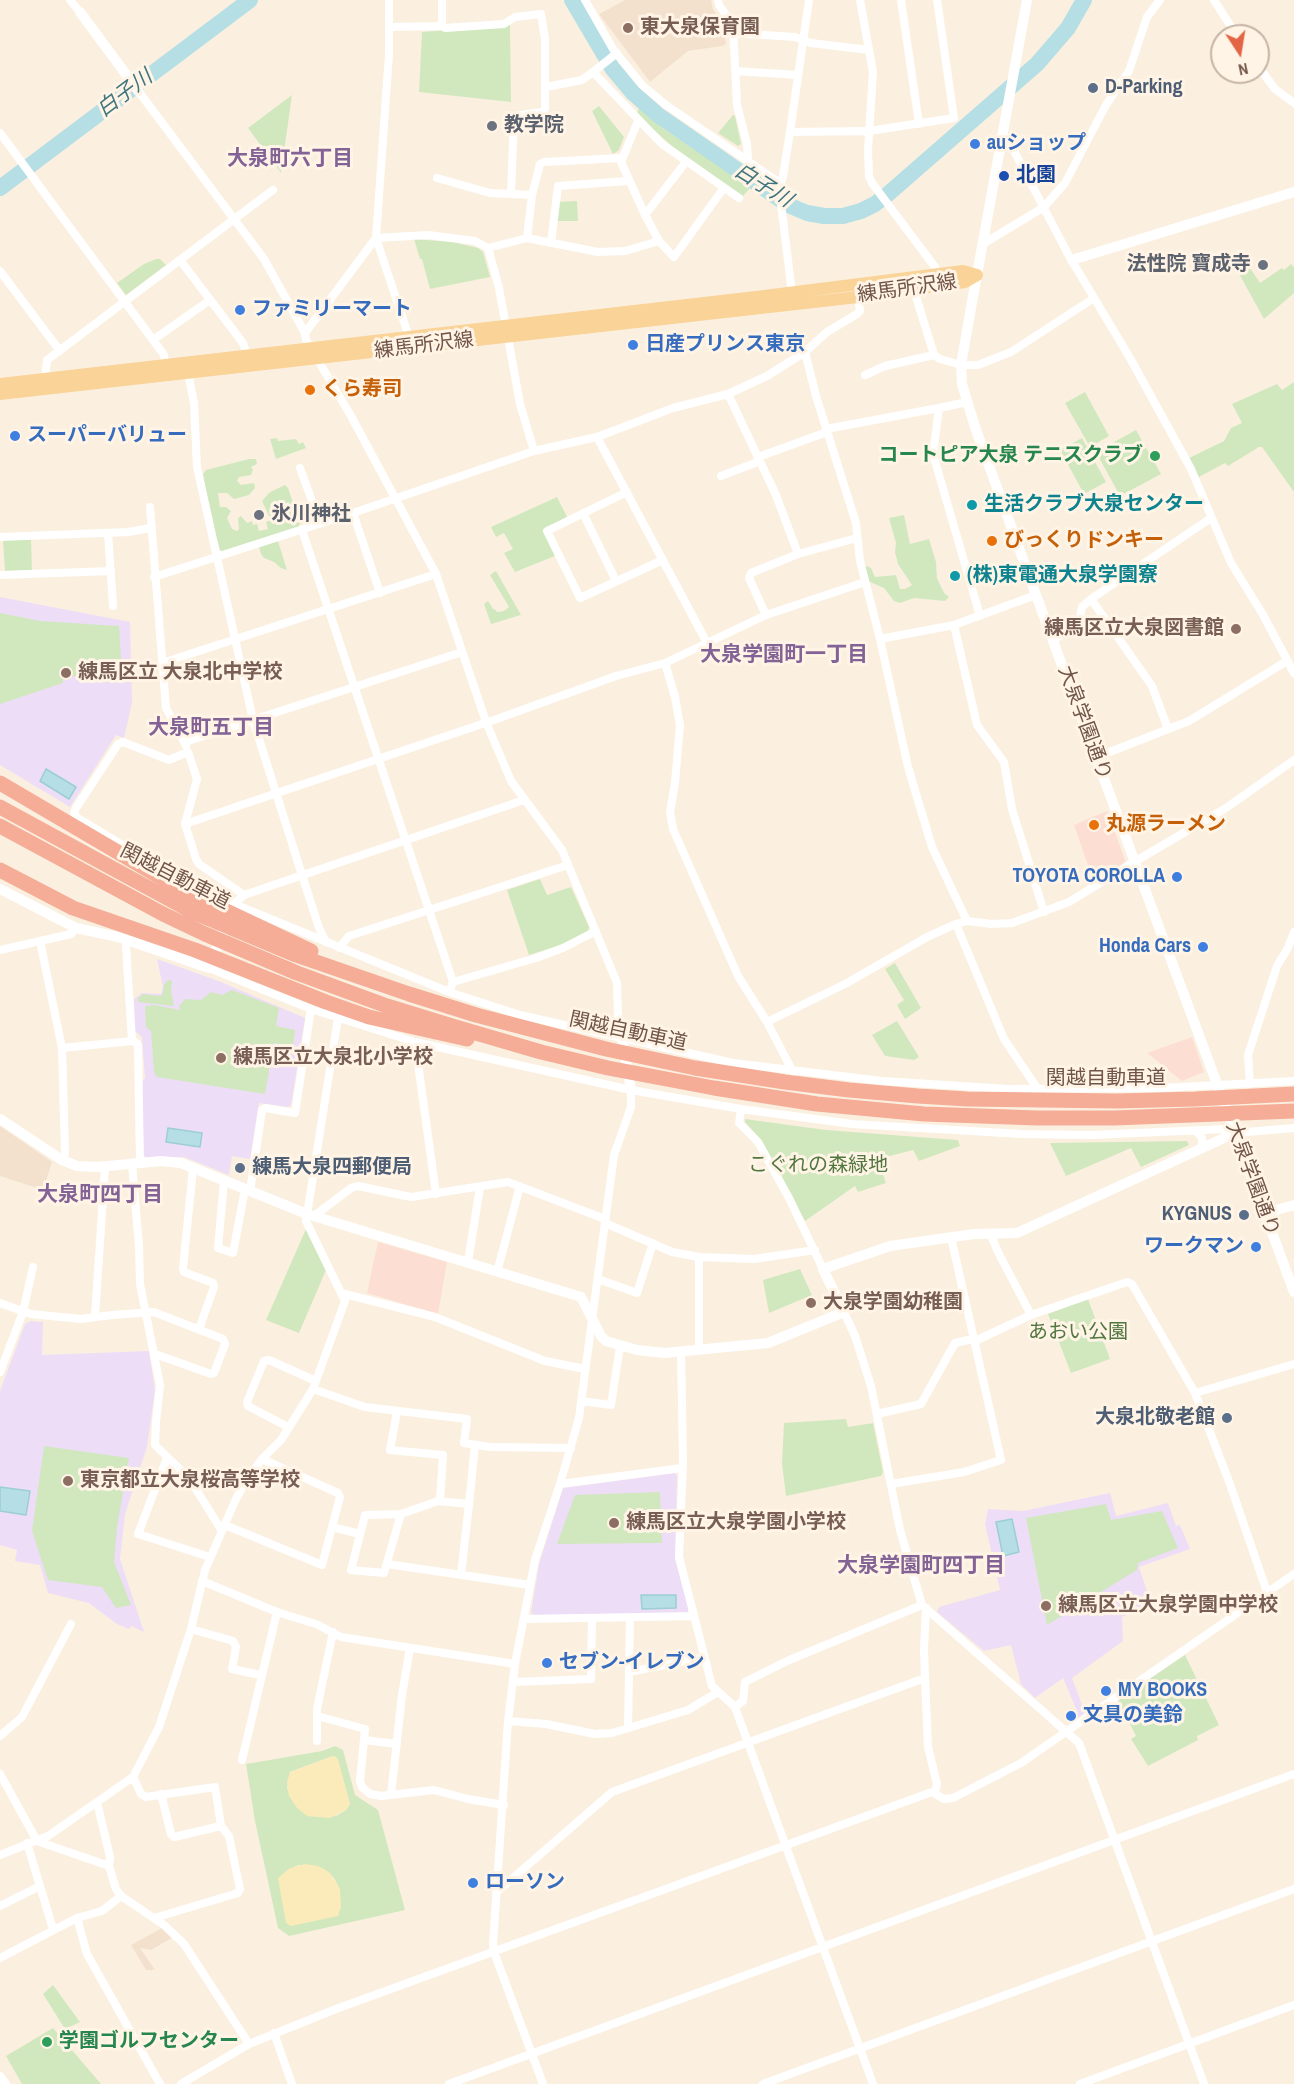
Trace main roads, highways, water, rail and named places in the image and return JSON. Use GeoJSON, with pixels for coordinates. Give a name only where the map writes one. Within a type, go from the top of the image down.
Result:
{"type":"FeatureCollection","features":[{"type":"Feature","properties":{"kind":"highway"},"geometry":{"type":"LineString","coordinates":[[0,783],[164,880],[244,921],[326,957],[477,1009]]}},
{"type":"Feature","properties":{"kind":"highway","name":"関越自動車道"},"geometry":{"type":"LineString","coordinates":[[0,807],[123,875],[212,920],[318,963],[477,1009],[556,1037],[648,1059],[735,1075],[849,1090],[968,1099],[1184,1100],[1294,1094]]}},
{"type":"Feature","properties":{"kind":"highway","name":"関越自動車道"},"geometry":{"type":"LineString","coordinates":[[0,826],[153,909],[256,956],[387,1006],[541,1052],[658,1078],[817,1104],[924,1114],[1114,1118],[1294,1111]]}},
{"type":"Feature","properties":{"kind":"highway"},"geometry":{"type":"LineString","coordinates":[[0,870],[73,908],[195,950],[369,1017],[443,1035],[541,1052]]}},
{"type":"Feature","properties":{"kind":"main road","name":"練馬所沢線"},"geometry":{"type":"LineString","coordinates":[[0,384],[247,355],[314,354],[508,331],[937,275],[963,272],[977,275],[964,282],[858,297],[508,331],[409,337],[314,354],[188,373],[0,394]]}},
{"type":"Feature","properties":{"kind":"water"},"geometry":{"type":"Polygon","coordinates":[[[46,769],[76,787],[69,799],[40,781],[46,769]]]}},
{"type":"Feature","properties":{"kind":"water"},"geometry":{"type":"Polygon","coordinates":[[[168,1128],[202,1133],[200,1147],[166,1142],[168,1128]]]}},
{"type":"Feature","properties":{"kind":"water"},"geometry":{"type":"Polygon","coordinates":[[[0,1487],[30,1491],[26,1515],[0,1511],[0,1487]]]}},
{"type":"Feature","properties":{"kind":"water"},"geometry":{"type":"Polygon","coordinates":[[[1012,1519],[1019,1552],[1003,1556],[996,1522],[1012,1519]]]}},
{"type":"Feature","properties":{"kind":"water"},"geometry":{"type":"Polygon","coordinates":[[[641,1595],[676,1595],[676,1608],[642,1609],[641,1595]]]}},
{"type":"Feature","properties":{"kind":"waterway","name":"白子川"},"geometry":{"type":"LineString","coordinates":[[0,188],[250,0]]}},
{"type":"Feature","properties":{"kind":"waterway","name":"白子川"},"geometry":{"type":"LineString","coordinates":[[572,0],[612,68],[633,93],[658,115],[788,205],[807,213],[824,216],[843,216],[861,211],[888,194],[1037,64],[1068,28],[1084,0]]}},
{"type":"Feature","properties":{"kind":"place","name":"東大泉保育園"},"geometry":{"type":"Point","coordinates":[628,28]}},
{"type":"Feature","properties":{"kind":"place","name":"D-Parking"},"geometry":{"type":"Point","coordinates":[1093,88]}},
{"type":"Feature","properties":{"kind":"place","name":"教学院"},"geometry":{"type":"Point","coordinates":[492,126]}},
{"type":"Feature","properties":{"kind":"place","name":"auショップ"},"geometry":{"type":"Point","coordinates":[975,144]}},
{"type":"Feature","properties":{"kind":"place","name":"北園"},"geometry":{"type":"Point","coordinates":[1004,176]}},
{"type":"Feature","properties":{"kind":"place","name":"法性院 寶成寺"},"geometry":{"type":"Point","coordinates":[1263,265]}},
{"type":"Feature","properties":{"kind":"place","name":"ファミリーマート"},"geometry":{"type":"Point","coordinates":[240,310]}},
{"type":"Feature","properties":{"kind":"place","name":"日産プリンス東京"},"geometry":{"type":"Point","coordinates":[633,345]}},
{"type":"Feature","properties":{"kind":"place","name":"くら寿司"},"geometry":{"type":"Point","coordinates":[310,390]}},
{"type":"Feature","properties":{"kind":"place","name":"スーパーバリュー"},"geometry":{"type":"Point","coordinates":[15,436]}},
{"type":"Feature","properties":{"kind":"place","name":"コートピア大泉 テニスクラブ"},"geometry":{"type":"Point","coordinates":[1155,456]}},
{"type":"Feature","properties":{"kind":"place","name":"生活クラブ大泉センター"},"geometry":{"type":"Point","coordinates":[972,505]}},
{"type":"Feature","properties":{"kind":"place","name":"氷川神社"},"geometry":{"type":"Point","coordinates":[259,515]}},
{"type":"Feature","properties":{"kind":"place","name":"びっくりドンキー"},"geometry":{"type":"Point","coordinates":[992,541]}},
{"type":"Feature","properties":{"kind":"place","name":"(株)東電通大泉学園寮"},"geometry":{"type":"Point","coordinates":[955,576]}},
{"type":"Feature","properties":{"kind":"place","name":"練馬区立大泉図書館"},"geometry":{"type":"Point","coordinates":[1236,629]}},
{"type":"Feature","properties":{"kind":"place","name":"練馬区立 大泉北中学校"},"geometry":{"type":"Point","coordinates":[66,673]}},
{"type":"Feature","properties":{"kind":"place","name":"丸源ラーメン"},"geometry":{"type":"Point","coordinates":[1094,825]}},
{"type":"Feature","properties":{"kind":"place","name":"TOYOTA COROLLA"},"geometry":{"type":"Point","coordinates":[1177,877]}},
{"type":"Feature","properties":{"kind":"place","name":"Honda Cars"},"geometry":{"type":"Point","coordinates":[1203,947]}},
{"type":"Feature","properties":{"kind":"place","name":"練馬区立大泉北小学校"},"geometry":{"type":"Point","coordinates":[221,1058]}},
{"type":"Feature","properties":{"kind":"place","name":"練馬大泉四郵便局"},"geometry":{"type":"Point","coordinates":[240,1168]}},
{"type":"Feature","properties":{"kind":"place","name":"KYGNUS"},"geometry":{"type":"Point","coordinates":[1244,1215]}},
{"type":"Feature","properties":{"kind":"place","name":"ワークマン"},"geometry":{"type":"Point","coordinates":[1256,1247]}},
{"type":"Feature","properties":{"kind":"place","name":"大泉学園幼稚園"},"geometry":{"type":"Point","coordinates":[811,1303]}},
{"type":"Feature","properties":{"kind":"place","name":"大泉北敬老館"},"geometry":{"type":"Point","coordinates":[1227,1418]}},
{"type":"Feature","properties":{"kind":"place","name":"東京都立大泉桜高等学校"},"geometry":{"type":"Point","coordinates":[68,1481]}},
{"type":"Feature","properties":{"kind":"place","name":"練馬区立大泉学園小学校"},"geometry":{"type":"Point","coordinates":[614,1523]}},
{"type":"Feature","properties":{"kind":"place","name":"練馬区立大泉学園中学校"},"geometry":{"type":"Point","coordinates":[1046,1606]}},
{"type":"Feature","properties":{"kind":"place","name":"セブン-イレブン"},"geometry":{"type":"Point","coordinates":[547,1663]}},
{"type":"Feature","properties":{"kind":"place","name":"MY BOOKS"},"geometry":{"type":"Point","coordinates":[1106,1691]}},
{"type":"Feature","properties":{"kind":"place","name":"文具の美鈴"},"geometry":{"type":"Point","coordinates":[1071,1716]}},
{"type":"Feature","properties":{"kind":"place","name":"ローソン"},"geometry":{"type":"Point","coordinates":[473,1883]}},
{"type":"Feature","properties":{"kind":"place","name":"学園ゴルフセンター"},"geometry":{"type":"Point","coordinates":[47,2042]}},
{"type":"Feature","properties":{"kind":"district","name":"大泉町六丁目"},"geometry":{"type":"Point","coordinates":[290,159]}},
{"type":"Feature","properties":{"kind":"district","name":"大泉学園町一丁目"},"geometry":{"type":"Point","coordinates":[784,655]}},
{"type":"Feature","properties":{"kind":"district","name":"大泉町五丁目"},"geometry":{"type":"Point","coordinates":[211,728]}},
{"type":"Feature","properties":{"kind":"district","name":"大泉町四丁目"},"geometry":{"type":"Point","coordinates":[100,1195]}},
{"type":"Feature","properties":{"kind":"district","name":"大泉学園町四丁目"},"geometry":{"type":"Point","coordinates":[921,1566]}},
{"type":"Feature","properties":{"kind":"park label","name":"こぐれの森緑地"},"geometry":{"type":"Point","coordinates":[818,1166]}},
{"type":"Feature","properties":{"kind":"park label","name":"あおい公園"},"geometry":{"type":"Point","coordinates":[1078,1333]}}]}
